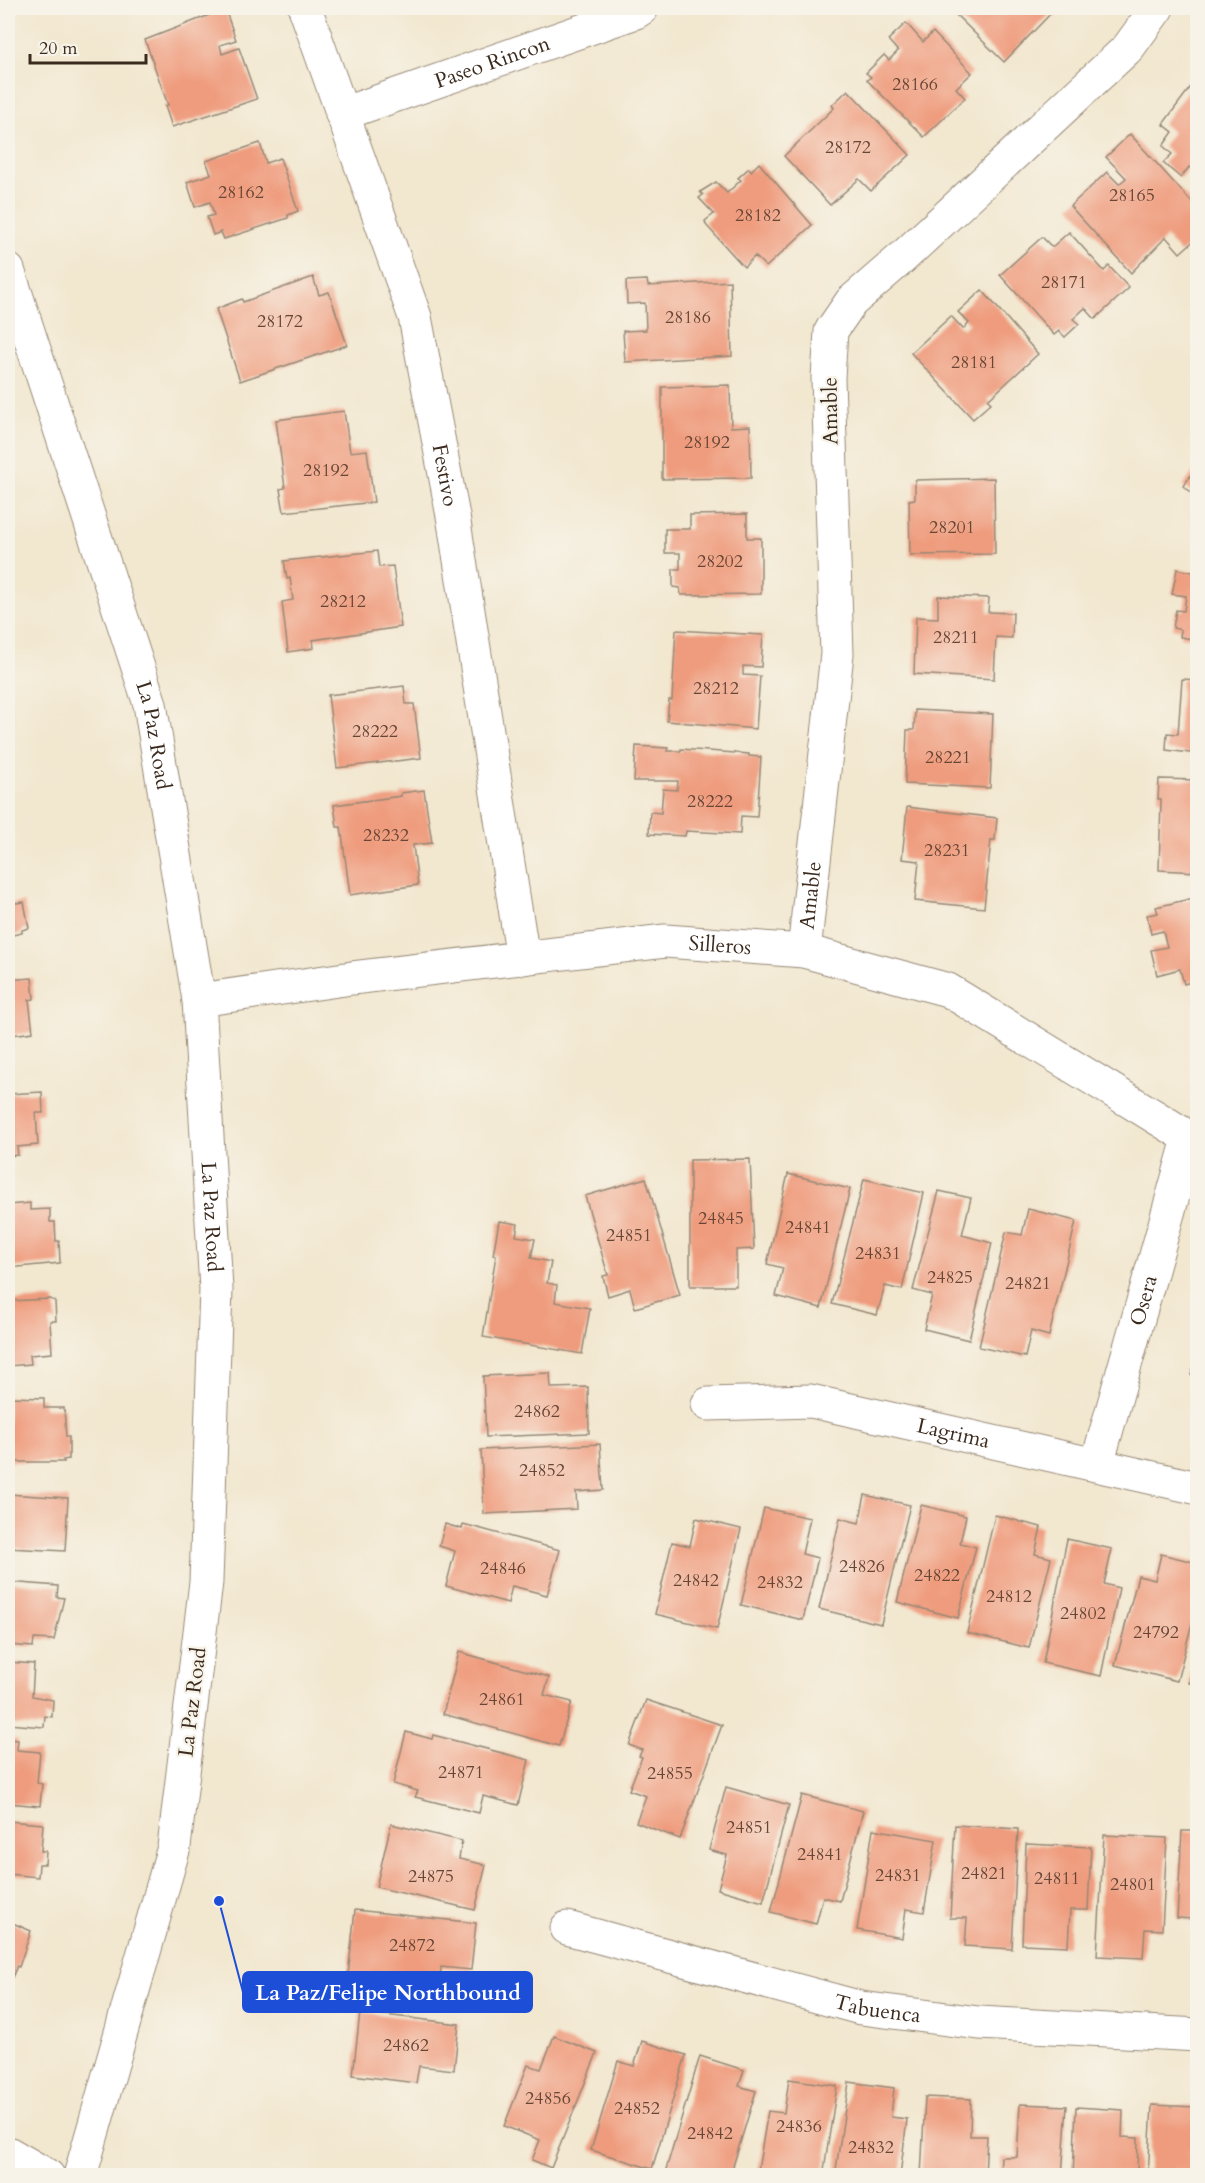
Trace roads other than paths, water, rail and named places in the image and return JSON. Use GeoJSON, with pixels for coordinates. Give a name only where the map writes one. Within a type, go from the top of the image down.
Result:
{"type":"FeatureCollection","features":[{"type":"Feature","properties":{"kind":"street","name":"Festivo"},"geometry":{"type":"LineString","coordinates":[[305,8],[415,317],[453,516],[523,958]]}},
{"type":"Feature","properties":{"kind":"street","name":"Paseo Rincon"},"geometry":{"type":"LineString","coordinates":[[342,114],[642,8]]}},
{"type":"Feature","properties":{"kind":"street","name":"Amable"},"geometry":{"type":"LineString","coordinates":[[804,951],[837,654],[828,378],[831,331],[851,302],[903,257],[1128,48],[1157,8]]}},
{"type":"Feature","properties":{"kind":"street","name":"La Paz Road"},"geometry":{"type":"LineString","coordinates":[[8,270],[150,704],[199,1000],[216,1288],[206,1582],[174,1847],[80,2175]]}},
{"type":"Feature","properties":{"kind":"street","name":"Silleros"},"geometry":{"type":"LineString","coordinates":[[199,1000],[352,978],[665,941],[804,951],[948,990],[1193,1141]]}},
{"type":"Feature","properties":{"kind":"street","name":"Osera"},"geometry":{"type":"LineString","coordinates":[[1097,1464],[1193,1141]]}},
{"type":"Feature","properties":{"kind":"street","name":"Lagrima"},"geometry":{"type":"LineString","coordinates":[[708,1404],[811,1401],[1197,1488]]}},
{"type":"Feature","properties":{"kind":"street","name":"Tabuenca"},"geometry":{"type":"LineString","coordinates":[[567,1929],[861,2008],[979,2023],[1197,2035]]}},
{"type":"Feature","properties":{"kind":"street"},"geometry":{"type":"LineString","coordinates":[[8,2153],[48,2175]]}},
{"type":"Feature","properties":{"kind":"place","name":"La Paz/Felipe Northbound"},"geometry":{"type":"Point","coordinates":[219,1901]}}]}
